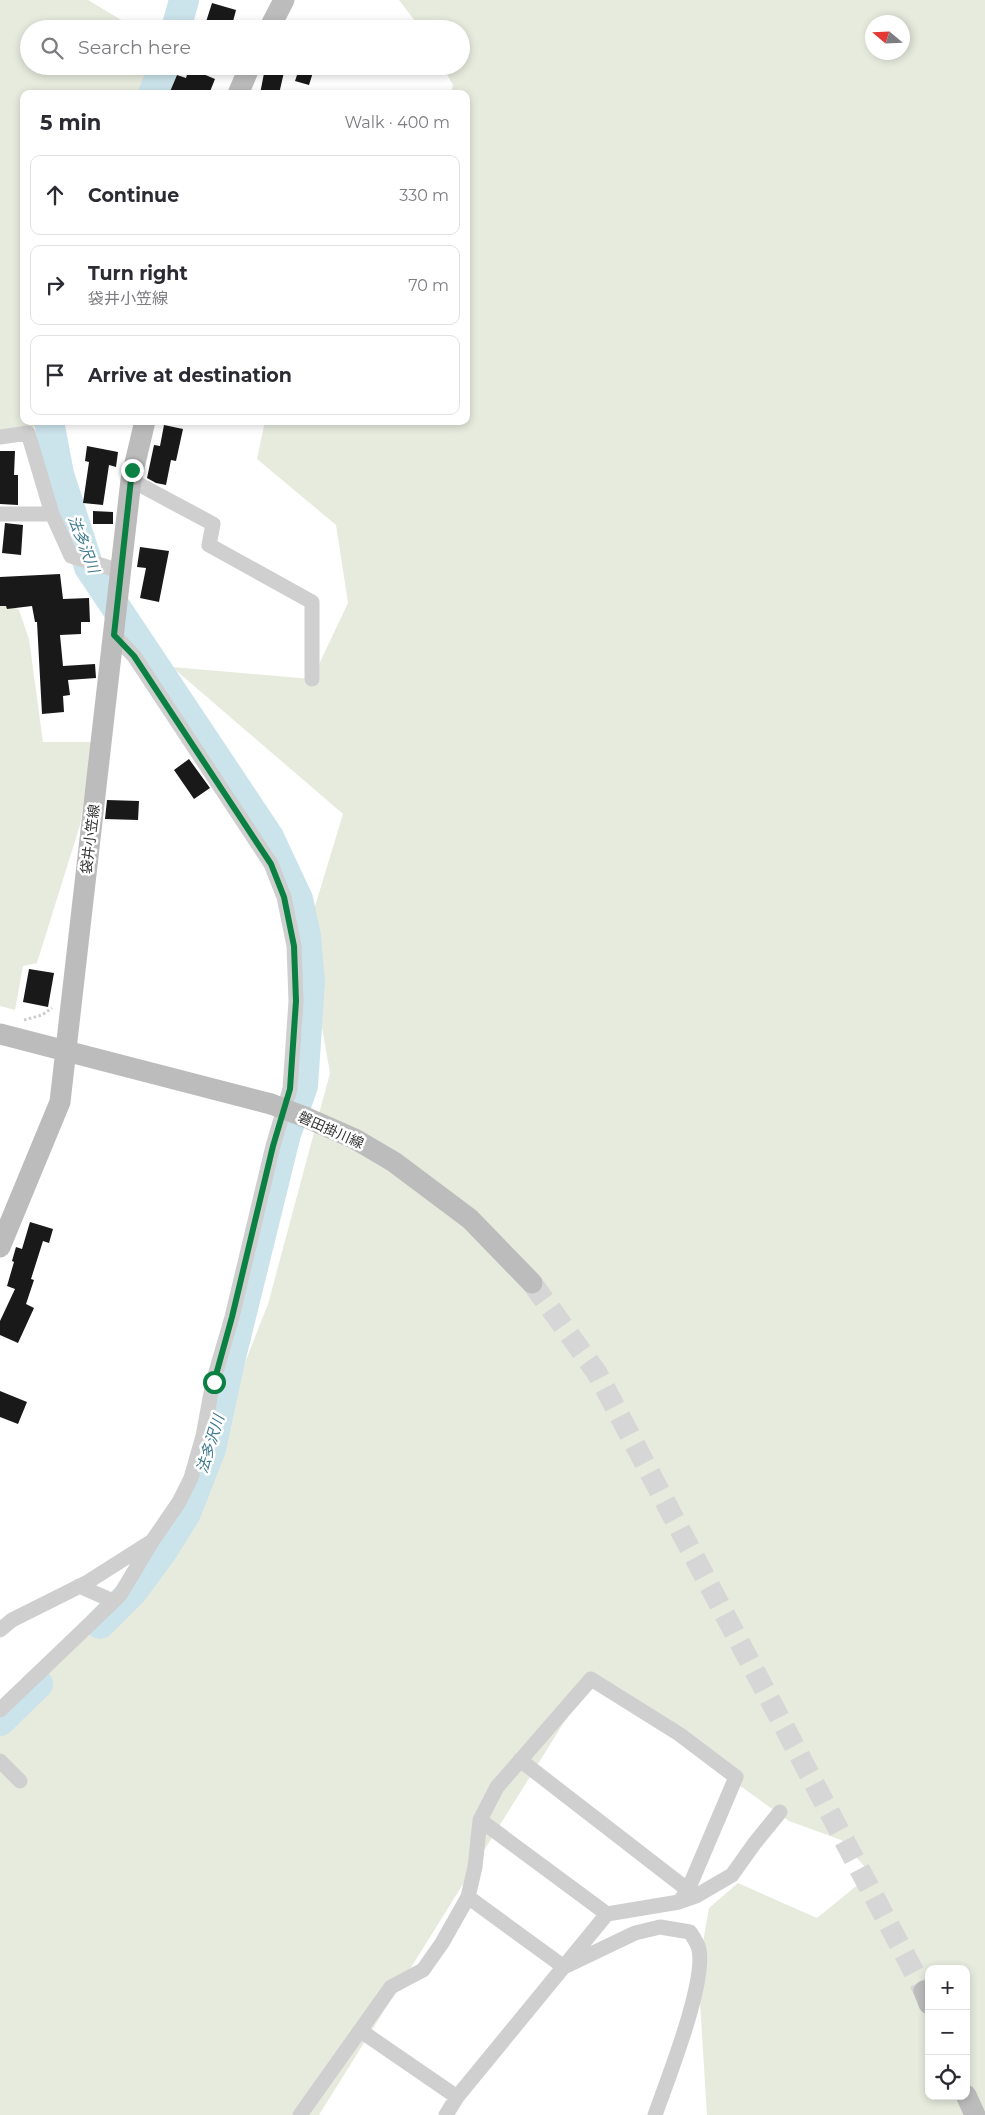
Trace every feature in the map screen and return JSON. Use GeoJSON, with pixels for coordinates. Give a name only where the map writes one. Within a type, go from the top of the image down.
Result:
{"type":"FeatureCollection","features":[{"type":"Feature","properties":{"kind":"main road"},"geometry":{"type":"LineString","coordinates":[[274,20],[284,0]]}},
{"type":"Feature","properties":{"kind":"main road"},"geometry":{"type":"LineString","coordinates":[[240,90],[246,75]]}},
{"type":"Feature","properties":{"kind":"main road","name":"袋井小笠線"},"geometry":{"type":"LineString","coordinates":[[0,1247],[60,1102],[131,480],[144,425]]}},
{"type":"Feature","properties":{"kind":"main road","name":"磐田掛川線"},"geometry":{"type":"LineString","coordinates":[[0,1034],[272,1104],[355,1139],[394,1162],[470,1219],[532,1284]]}},
{"type":"Feature","properties":{"kind":"main road"},"geometry":{"type":"LineString","coordinates":[[968,2100],[975,2115]]}},
{"type":"Feature","properties":{"kind":"street"},"geometry":{"type":"LineString","coordinates":[[0,437],[28,433],[52,514],[71,556],[120,570]]}},
{"type":"Feature","properties":{"kind":"street"},"geometry":{"type":"LineString","coordinates":[[131,480],[213,524],[208,546],[312,602],[312,679]]}},
{"type":"Feature","properties":{"kind":"street"},"geometry":{"type":"LineString","coordinates":[[0,514],[52,514]]}},
{"type":"Feature","properties":{"kind":"street"},"geometry":{"type":"LineString","coordinates":[[0,1710],[120,1595],[153,1540],[179,1502],[191,1478],[203,1436],[214,1382],[232,1317],[273,1146],[290,1089],[296,1001],[294,954],[284,897],[271,864],[134,656],[114,635]]}},
{"type":"Feature","properties":{"kind":"street"},"geometry":{"type":"LineString","coordinates":[[0,1630],[12,1620],[79,1586],[153,1540]]}},
{"type":"Feature","properties":{"kind":"street"},"geometry":{"type":"LineString","coordinates":[[79,1586],[113,1601]]}},
{"type":"Feature","properties":{"kind":"street"},"geometry":{"type":"LineString","coordinates":[[300,2115],[391,1987],[423,1970],[442,1943],[468,1897],[480,1820],[497,1787],[591,1679],[679,1734],[736,1776],[684,1896]]}},
{"type":"Feature","properties":{"kind":"street"},"geometry":{"type":"LineString","coordinates":[[520,1760],[684,1896]]}},
{"type":"Feature","properties":{"kind":"street"},"geometry":{"type":"LineString","coordinates":[[0,1761],[20,1781]]}},
{"type":"Feature","properties":{"kind":"street"},"geometry":{"type":"LineString","coordinates":[[446,2115],[457,2097],[607,1914],[684,1896],[696,1896],[732,1875],[780,1812]]}},
{"type":"Feature","properties":{"kind":"street"},"geometry":{"type":"LineString","coordinates":[[480,1820],[607,1914]]}},
{"type":"Feature","properties":{"kind":"street"},"geometry":{"type":"LineString","coordinates":[[468,1897],[564,1967]]}},
{"type":"Feature","properties":{"kind":"street"},"geometry":{"type":"LineString","coordinates":[[564,1967],[635,1933],[660,1927],[690,1932],[698,1947],[698,1981],[681,2040],[655,2115]]}},
{"type":"Feature","properties":{"kind":"street"},"geometry":{"type":"LineString","coordinates":[[360,2032],[457,2097]]}},
{"type":"Feature","properties":{"kind":"path"},"geometry":{"type":"LineString","coordinates":[[18,1018],[26,1020],[42,1015],[53,1008]]}},
{"type":"Feature","properties":{"kind":"shaded area"},"geometry":{"type":"Polygon","coordinates":[[[0,0],[88,0],[121,20],[20,20],[20,75],[149,75],[144,90],[20,90],[20,425],[40,425],[0,434],[0,0]]]}},
{"type":"Feature","properties":{"kind":"shaded area"},"geometry":{"type":"Polygon","coordinates":[[[399,0],[985,0],[985,2115],[707,2115],[698,1970],[709,1908],[738,1883],[817,1918],[871,1874],[841,1840],[789,1821],[591,1679],[319,2115],[0,2115],[0,1716],[120,1595],[205,1464],[268,1304],[330,1073],[306,936],[343,814],[172,667],[312,679],[348,603],[336,525],[257,459],[264,425],[470,425],[470,90],[452,90],[453,85],[447,75],[470,75],[470,20],[414,20],[399,0]]]}},
{"type":"Feature","properties":{"kind":"shaded area"},"geometry":{"type":"Polygon","coordinates":[[[0,599],[19,610],[29,639],[43,742],[93,742],[80,825],[37,963],[23,966],[15,1010],[0,1006],[0,599]]]}},
{"type":"Feature","properties":{"kind":"building"},"geometry":{"type":"Polygon","coordinates":[[[212,3],[236,10],[233,20],[207,20],[212,3]]]}},
{"type":"Feature","properties":{"kind":"building"},"geometry":{"type":"Polygon","coordinates":[[[177,75],[186,78],[187,75],[206,75],[215,79],[211,90],[171,90],[177,75]]]}},
{"type":"Feature","properties":{"kind":"building"},"geometry":{"type":"Polygon","coordinates":[[[264,75],[283,75],[280,90],[261,90],[264,75]]]}},
{"type":"Feature","properties":{"kind":"building"},"geometry":{"type":"Polygon","coordinates":[[[297,75],[312,75],[309,85],[295,81],[297,75]]]}},
{"type":"Feature","properties":{"kind":"building"},"geometry":{"type":"Polygon","coordinates":[[[164,425],[183,429],[176,461],[171,460],[166,485],[156,483],[147,478],[154,445],[160,446],[164,425]]]}},
{"type":"Feature","properties":{"kind":"building"},"geometry":{"type":"Polygon","coordinates":[[[87,446],[118,452],[116,467],[109,465],[103,505],[83,503],[89,462],[85,461],[87,446]]]}},
{"type":"Feature","properties":{"kind":"building"},"geometry":{"type":"Polygon","coordinates":[[[0,451],[15,451],[14,475],[18,475],[18,505],[0,504],[0,451]]]}},
{"type":"Feature","properties":{"kind":"building"},"geometry":{"type":"Polygon","coordinates":[[[93,511],[113,512],[113,524],[93,524],[93,511]]]}},
{"type":"Feature","properties":{"kind":"building"},"geometry":{"type":"Polygon","coordinates":[[[5,523],[23,525],[21,555],[2,553],[5,523]]]}},
{"type":"Feature","properties":{"kind":"building"},"geometry":{"type":"Polygon","coordinates":[[[140,547],[169,551],[159,602],[140,598],[146,568],[137,567],[140,547]]]}},
{"type":"Feature","properties":{"kind":"building"},"geometry":{"type":"Polygon","coordinates":[[[60,574],[63,599],[89,598],[90,622],[81,622],[81,634],[60,635],[63,666],[95,664],[96,678],[68,680],[70,695],[63,696],[64,712],[42,714],[37,622],[35,622],[32,606],[7,609],[6,606],[0,606],[0,577],[60,574]]]}},
{"type":"Feature","properties":{"kind":"building"},"geometry":{"type":"Polygon","coordinates":[[[189,759],[210,788],[194,799],[174,770],[189,759]]]}},
{"type":"Feature","properties":{"kind":"building"},"geometry":{"type":"Polygon","coordinates":[[[107,800],[139,801],[138,820],[105,819],[107,800]]]}},
{"type":"Feature","properties":{"kind":"building"},"geometry":{"type":"Polygon","coordinates":[[[29,969],[54,973],[48,1007],[23,1002],[29,969]]]}},
{"type":"Feature","properties":{"kind":"building"},"geometry":{"type":"Polygon","coordinates":[[[30,1222],[53,1229],[49,1243],[43,1241],[31,1279],[34,1280],[26,1304],[34,1308],[18,1343],[0,1335],[0,1321],[15,1289],[7,1286],[16,1247],[22,1249],[30,1222]]]}},
{"type":"Feature","properties":{"kind":"building"},"geometry":{"type":"Polygon","coordinates":[[[0,1391],[27,1402],[18,1424],[0,1417],[0,1391]]]}},
{"type":"Feature","properties":{"kind":"waterway","name":"法多沢川"},"geometry":{"type":"LineString","coordinates":[[178,20],[184,0]]}},
{"type":"Feature","properties":{"kind":"waterway","name":"法多沢川"},"geometry":{"type":"LineString","coordinates":[[155,90],[160,75]]}},
{"type":"Feature","properties":{"kind":"waterway","name":"法多沢川"},"geometry":{"type":"LineString","coordinates":[[50,425],[59,474],[89,567],[269,837],[298,899],[306,936],[310,982],[303,1086],[286,1134],[230,1361],[211,1449],[186,1513],[163,1550],[132,1592],[100,1624]]}},
{"type":"Feature","properties":{"kind":"waterway","name":"法多沢川"},"geometry":{"type":"LineString","coordinates":[[0,1721],[38,1684]]}},
{"type":"Feature","properties":{"kind":"tunnel"},"geometry":{"type":"LineString","coordinates":[[532,1283],[597,1373],[924,1991]]}},
{"type":"Feature","properties":{"kind":"route"},"geometry":{"type":"LineString","coordinates":[[132,470],[114,635],[134,656],[271,864],[284,897],[294,946],[296,1001],[290,1089],[273,1146],[232,1317],[214,1382]]}}]}
